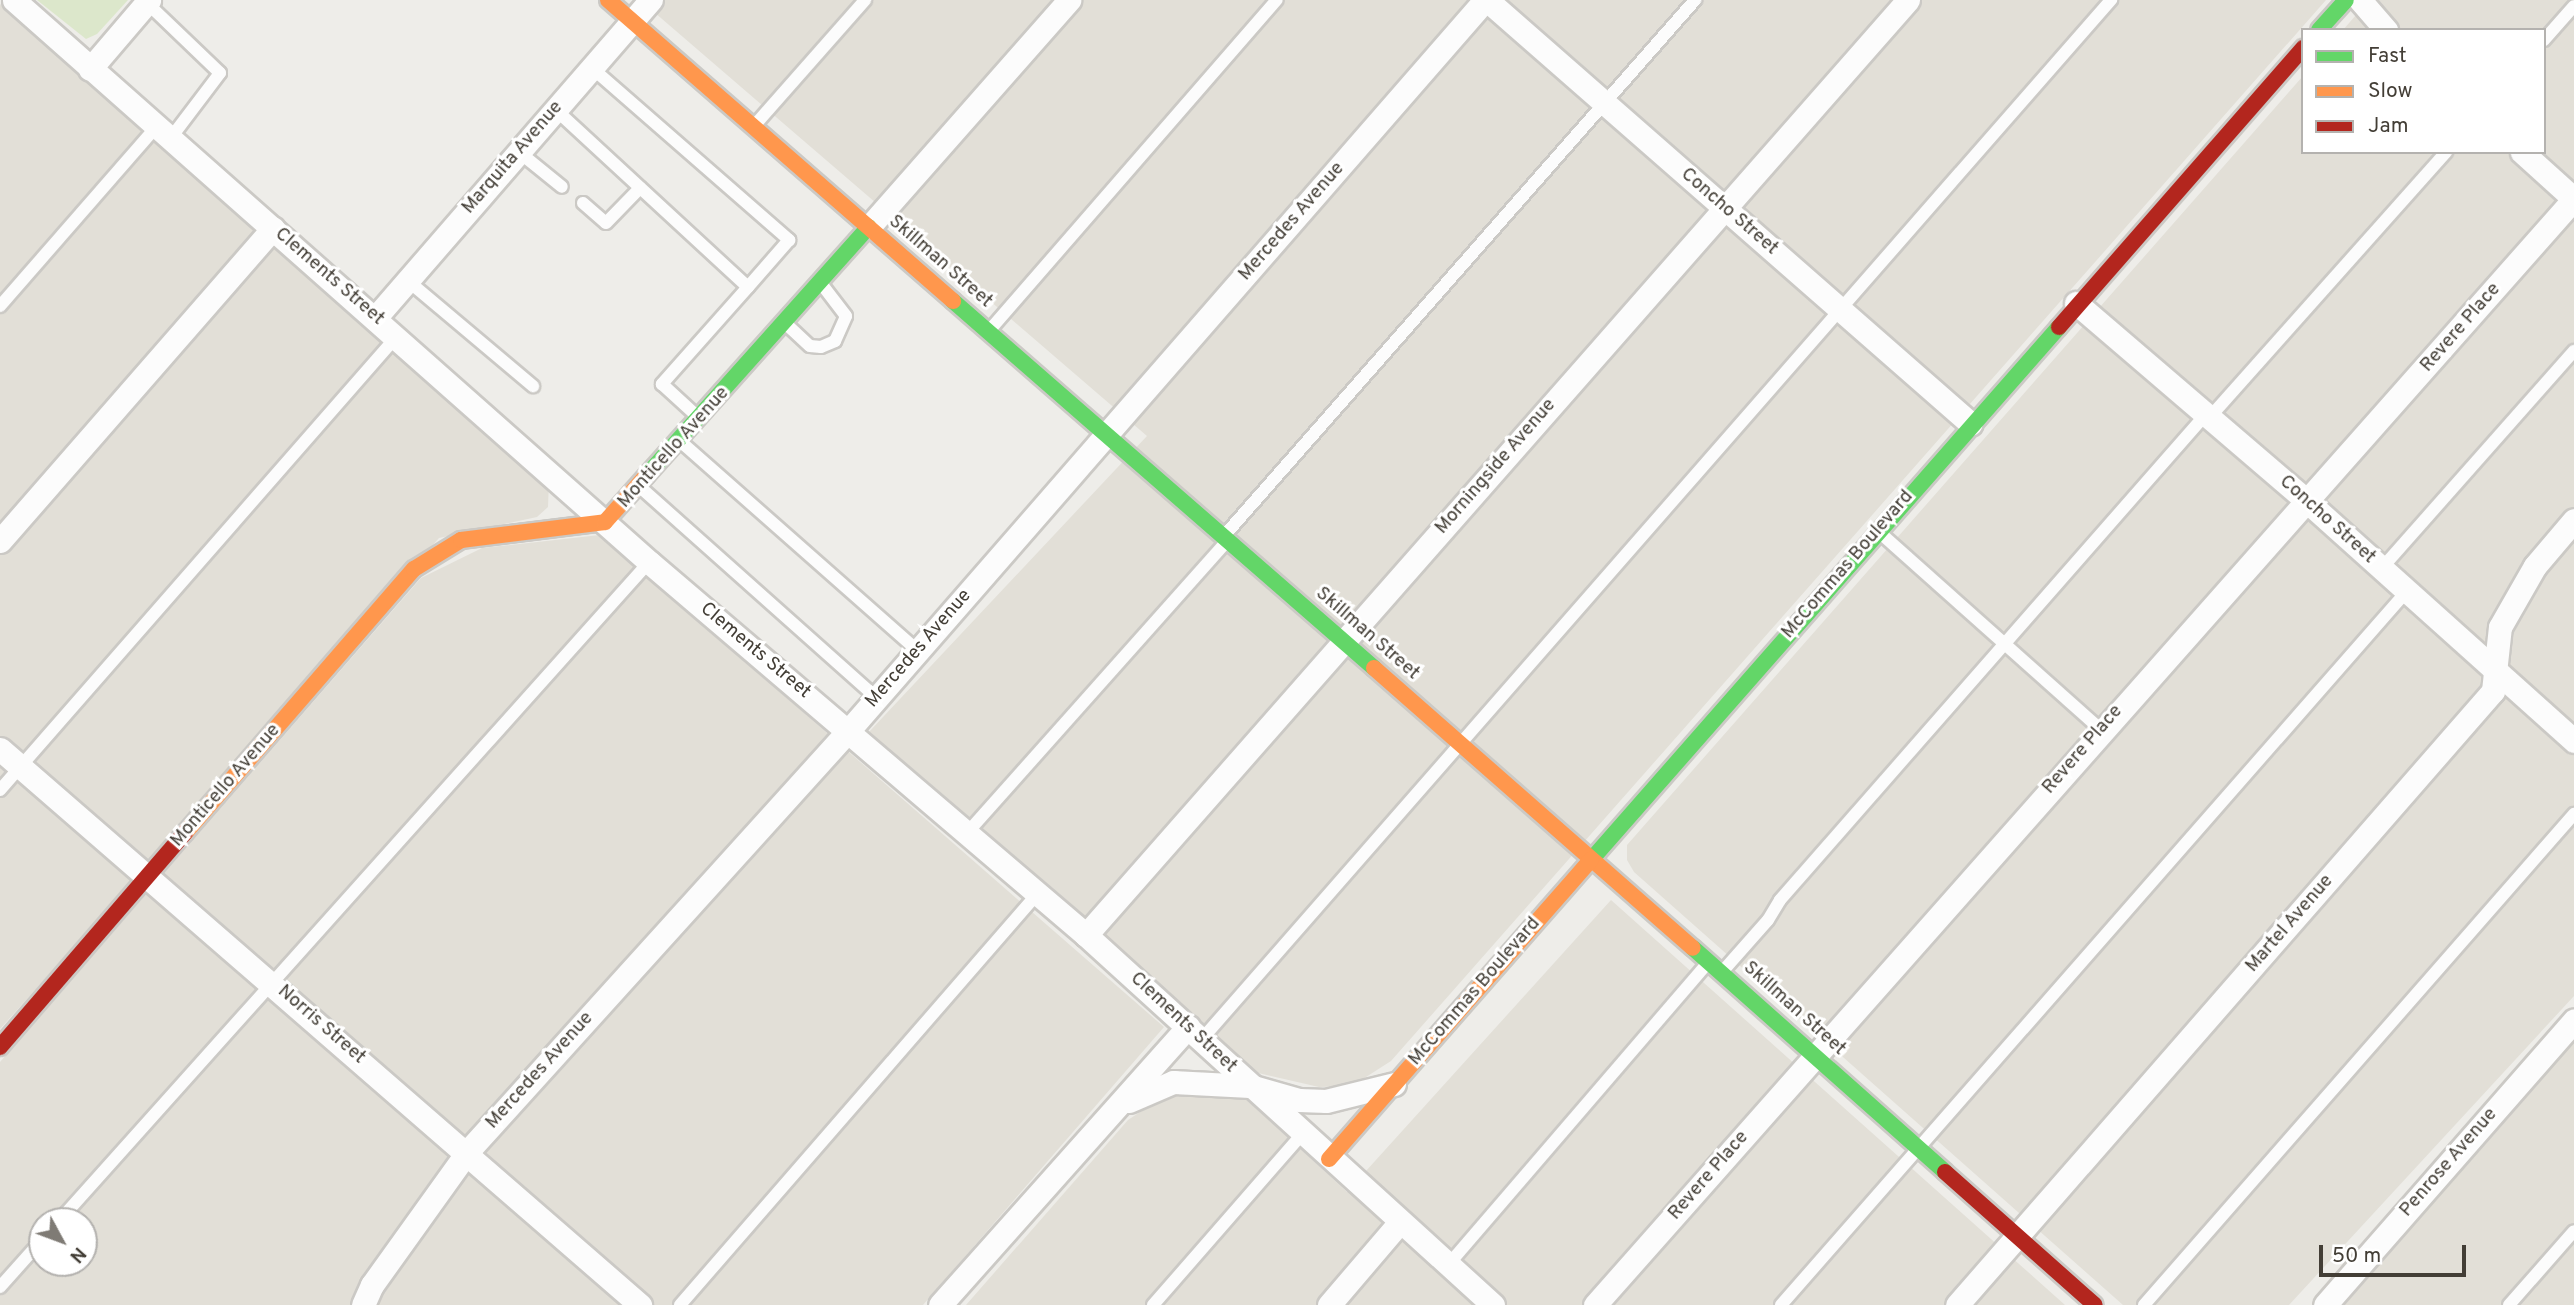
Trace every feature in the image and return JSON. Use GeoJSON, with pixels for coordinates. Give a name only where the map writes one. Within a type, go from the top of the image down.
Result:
{"type":"FeatureCollection","features":[{"type":"Feature","properties":{"kind":"street","name":"Clements Street"},"geometry":{"type":"LineString","coordinates":[[14,0],[272,229],[376,317],[649,562],[1086,935],[1195,1033],[1302,1135],[1493,1305]]}},
{"type":"Feature","properties":{"kind":"street","name":"Skillman Street"},"geometry":{"type":"LineString","coordinates":[[608,0],[1460,742],[2095,1305]]}},
{"type":"Feature","properties":{"kind":"street","name":"Marquita Avenue"},"geometry":{"type":"LineString","coordinates":[[376,317],[651,0]]}},
{"type":"Feature","properties":{"kind":"street","name":"Monticello Avenue"},"geometry":{"type":"LineString","coordinates":[[0,1047],[415,569],[461,540],[605,522],[640,487],[1069,0]]}},
{"type":"Feature","properties":{"kind":"street","name":"Concho Street"},"geometry":{"type":"LineString","coordinates":[[1486,0],[1971,424]]}},
{"type":"Feature","properties":{"kind":"street","name":"Mercedes Avenue"},"geometry":{"type":"LineString","coordinates":[[363,1305],[418,1217],[468,1151],[849,730],[1486,0]]}},
{"type":"Feature","properties":{"kind":"street","name":"Morningside Avenue"},"geometry":{"type":"LineString","coordinates":[[1086,935],[1342,640],[1908,0]]}},
{"type":"Feature","properties":{"kind":"street"},"geometry":{"type":"LineString","coordinates":[[2321,28],[2346,0]]}},
{"type":"Feature","properties":{"kind":"street"},"geometry":{"type":"LineString","coordinates":[[2360,0],[2384,28]]}},
{"type":"Feature","properties":{"kind":"street"},"geometry":{"type":"LineString","coordinates":[[90,69],[141,4]]}},
{"type":"Feature","properties":{"kind":"street","name":"McCommas Boulevard"},"geometry":{"type":"LineString","coordinates":[[1329,1159],[2076,303],[2301,50]]}},
{"type":"Feature","properties":{"kind":"street"},"geometry":{"type":"LineString","coordinates":[[2524,154],[2574,199]]}},
{"type":"Feature","properties":{"kind":"street","name":"Revere Place"},"geometry":{"type":"LineString","coordinates":[[1595,1305],[2279,528],[2309,503],[2574,199]]}},
{"type":"Feature","properties":{"kind":"street"},"geometry":{"type":"LineString","coordinates":[[0,541],[272,229]]}},
{"type":"Feature","properties":{"kind":"street","name":"Concho Street"},"geometry":{"type":"LineString","coordinates":[[2076,303],[2309,503],[2574,741]]}},
{"type":"Feature","properties":{"kind":"street","name":"Martel Avenue"},"geometry":{"type":"LineString","coordinates":[[1957,1305],[2493,691],[2500,627],[2535,566],[2574,520]]}},
{"type":"Feature","properties":{"kind":"street","name":"Norris Street"},"geometry":{"type":"LineString","coordinates":[[0,749],[468,1151],[640,1305]]}},
{"type":"Feature","properties":{"kind":"street","name":"Penrose Avenue"},"geometry":{"type":"LineString","coordinates":[[2325,1305],[2574,1021]]}},
{"type":"Feature","properties":{"kind":"street","name":"McCommas Boulevard"},"geometry":{"type":"LineString","coordinates":[[940,1305],[1115,1110],[1195,1033]]}},
{"type":"Feature","properties":{"kind":"street","name":"McCommas Boulevard"},"geometry":{"type":"LineString","coordinates":[[1115,1110],[1147,1090],[1173,1082],[1250,1086],[1299,1100],[1326,1101],[1395,1083]]}},
{"type":"Feature","properties":{"kind":"street"},"geometry":{"type":"LineString","coordinates":[[1329,1305],[1400,1222]]}},
{"type":"Feature","properties":{"kind":"lane"},"geometry":{"type":"LineString","coordinates":[[754,127],[865,0]]}},
{"type":"Feature","properties":{"kind":"lane"},"geometry":{"type":"LineString","coordinates":[[988,332],[1277,0]]}},
{"type":"Feature","properties":{"kind":"lane"},"geometry":{"type":"LineString","coordinates":[[967,833],[1695,0]]}},
{"type":"Feature","properties":{"kind":"lane"},"geometry":{"type":"LineString","coordinates":[[1195,1033],[1460,742],[2111,0]]}},
{"type":"Feature","properties":{"kind":"lane"},"geometry":{"type":"LineString","coordinates":[[0,306],[163,133],[218,83],[218,67],[141,4]]}},
{"type":"Feature","properties":{"kind":"lane"},"geometry":{"type":"LineString","coordinates":[[2546,38],[2574,6]]}},
{"type":"Feature","properties":{"kind":"lane"},"geometry":{"type":"LineString","coordinates":[[592,68],[789,240],[662,384],[700,419]]}},
{"type":"Feature","properties":{"kind":"lane"},"geometry":{"type":"LineString","coordinates":[[556,110],[748,287]]}},
{"type":"Feature","properties":{"kind":"lane"},"geometry":{"type":"LineString","coordinates":[[519,152],[562,187]]}},
{"type":"Feature","properties":{"kind":"lane"},"geometry":{"type":"LineString","coordinates":[[1448,1265],[1716,967],[1768,920],[1780,900],[2006,643],[2444,154]]}},
{"type":"Feature","properties":{"kind":"lane"},"geometry":{"type":"LineString","coordinates":[[583,202],[606,222],[640,188]]}},
{"type":"Feature","properties":{"kind":"lane"},"geometry":{"type":"LineString","coordinates":[[407,281],[533,386]]}},
{"type":"Feature","properties":{"kind":"lane"},"geometry":{"type":"LineString","coordinates":[[785,322],[810,346],[821,347],[835,341],[846,316],[820,282]]}},
{"type":"Feature","properties":{"kind":"lane"},"geometry":{"type":"LineString","coordinates":[[0,790],[397,336]]}},
{"type":"Feature","properties":{"kind":"lane"},"geometry":{"type":"LineString","coordinates":[[2382,568],[2574,351]]}},
{"type":"Feature","properties":{"kind":"lane"},"geometry":{"type":"LineString","coordinates":[[680,441],[918,651]]}},
{"type":"Feature","properties":{"kind":"lane"},"geometry":{"type":"LineString","coordinates":[[640,487],[877,698]]}},
{"type":"Feature","properties":{"kind":"lane"},"geometry":{"type":"LineString","coordinates":[[1878,530],[2101,730]]}},
{"type":"Feature","properties":{"kind":"lane"},"geometry":{"type":"LineString","coordinates":[[71,1207],[649,562]]}},
{"type":"Feature","properties":{"kind":"lane"},"geometry":{"type":"LineString","coordinates":[[1781,1305],[2407,591]]}},
{"type":"Feature","properties":{"kind":"lane"},"geometry":{"type":"LineString","coordinates":[[2144,1305],[2574,814]]}},
{"type":"Feature","properties":{"kind":"lane"},"geometry":{"type":"LineString","coordinates":[[680,1305],[1038,893]]}},
{"type":"Feature","properties":{"kind":"lane"},"geometry":{"type":"LineString","coordinates":[[1153,1305],[1302,1135]]}},
{"type":"Feature","properties":{"kind":"lane"},"geometry":{"type":"LineString","coordinates":[[2509,1305],[2574,1231]]}},
{"type":"Feature","properties":{"kind":"lane"},"geometry":{"type":"LineString","coordinates":[[0,1287],[28,1256]]}},
{"type":"Feature","properties":{"kind":"shaded area"},"geometry":{"type":"Polygon","coordinates":[[[640,0],[2326,0],[1391,1061],[1352,1086],[1319,1087],[1254,1072],[868,733],[1147,436],[640,0]]]}},
{"type":"Feature","properties":{"kind":"shaded area"},"geometry":{"type":"Polygon","coordinates":[[[2369,0],[2574,0],[2574,996],[2289,1305],[2123,1305],[1634,872],[1627,860],[1627,845],[2301,78],[2301,154],[2546,154],[2546,28],[2345,28],[2369,0]]]}},
{"type":"Feature","properties":{"kind":"shaded area"},"geometry":{"type":"Polygon","coordinates":[[[0,4],[549,481],[548,507],[537,517],[439,538],[0,1029],[0,4]]]}},
{"type":"Feature","properties":{"kind":"shaded area"},"geometry":{"type":"Polygon","coordinates":[[[600,535],[1164,1027],[923,1305],[0,1305],[0,1062],[421,578],[482,548],[600,535]]]}},
{"type":"Feature","properties":{"kind":"shaded area"},"geometry":{"type":"Polygon","coordinates":[[[1611,900],[2065,1305],[966,1305],[1128,1120],[1161,1098],[1209,1091],[1248,1100],[1347,1192],[1611,900]]]}},
{"type":"Feature","properties":{"kind":"shaded area"},"geometry":{"type":"Polygon","coordinates":[[[2574,1038],[2574,1305],[2339,1305],[2574,1038]]]}},
{"type":"Feature","properties":{"kind":"green space"},"geometry":{"type":"Polygon","coordinates":[[[37,0],[128,0],[97,34],[86,39],[37,0]]]}},
{"type":"Feature","properties":{"kind":"traffic: fast"},"geometry":{"type":"LineString","coordinates":[[2321,28],[2346,0]]}},
{"type":"Feature","properties":{"kind":"traffic: fast"},"geometry":{"type":"LineString","coordinates":[[646,476],[869,227]]}},
{"type":"Feature","properties":{"kind":"traffic: fast"},"geometry":{"type":"LineString","coordinates":[[953,301],[1374,668]]}},
{"type":"Feature","properties":{"kind":"traffic: fast"},"geometry":{"type":"LineString","coordinates":[[1591,860],[2059,327]]}},
{"type":"Feature","properties":{"kind":"traffic: fast"},"geometry":{"type":"LineString","coordinates":[[1693,948],[1945,1172]]}},
{"type":"Feature","properties":{"kind":"traffic: slow"},"geometry":{"type":"LineString","coordinates":[[608,0],[953,301]]}},
{"type":"Feature","properties":{"kind":"traffic: slow"},"geometry":{"type":"LineString","coordinates":[[185,833],[414,569],[461,540],[605,522],[646,476]]}},
{"type":"Feature","properties":{"kind":"traffic: slow"},"geometry":{"type":"LineString","coordinates":[[1374,668],[1693,948]]}},
{"type":"Feature","properties":{"kind":"traffic: slow"},"geometry":{"type":"LineString","coordinates":[[1329,1159],[1591,860]]}},
{"type":"Feature","properties":{"kind":"traffic: jam"},"geometry":{"type":"LineString","coordinates":[[2059,327],[2301,50]]}},
{"type":"Feature","properties":{"kind":"traffic: jam"},"geometry":{"type":"LineString","coordinates":[[0,1047],[185,833]]}},
{"type":"Feature","properties":{"kind":"traffic: jam"},"geometry":{"type":"LineString","coordinates":[[1945,1172],[2095,1305]]}}]}
